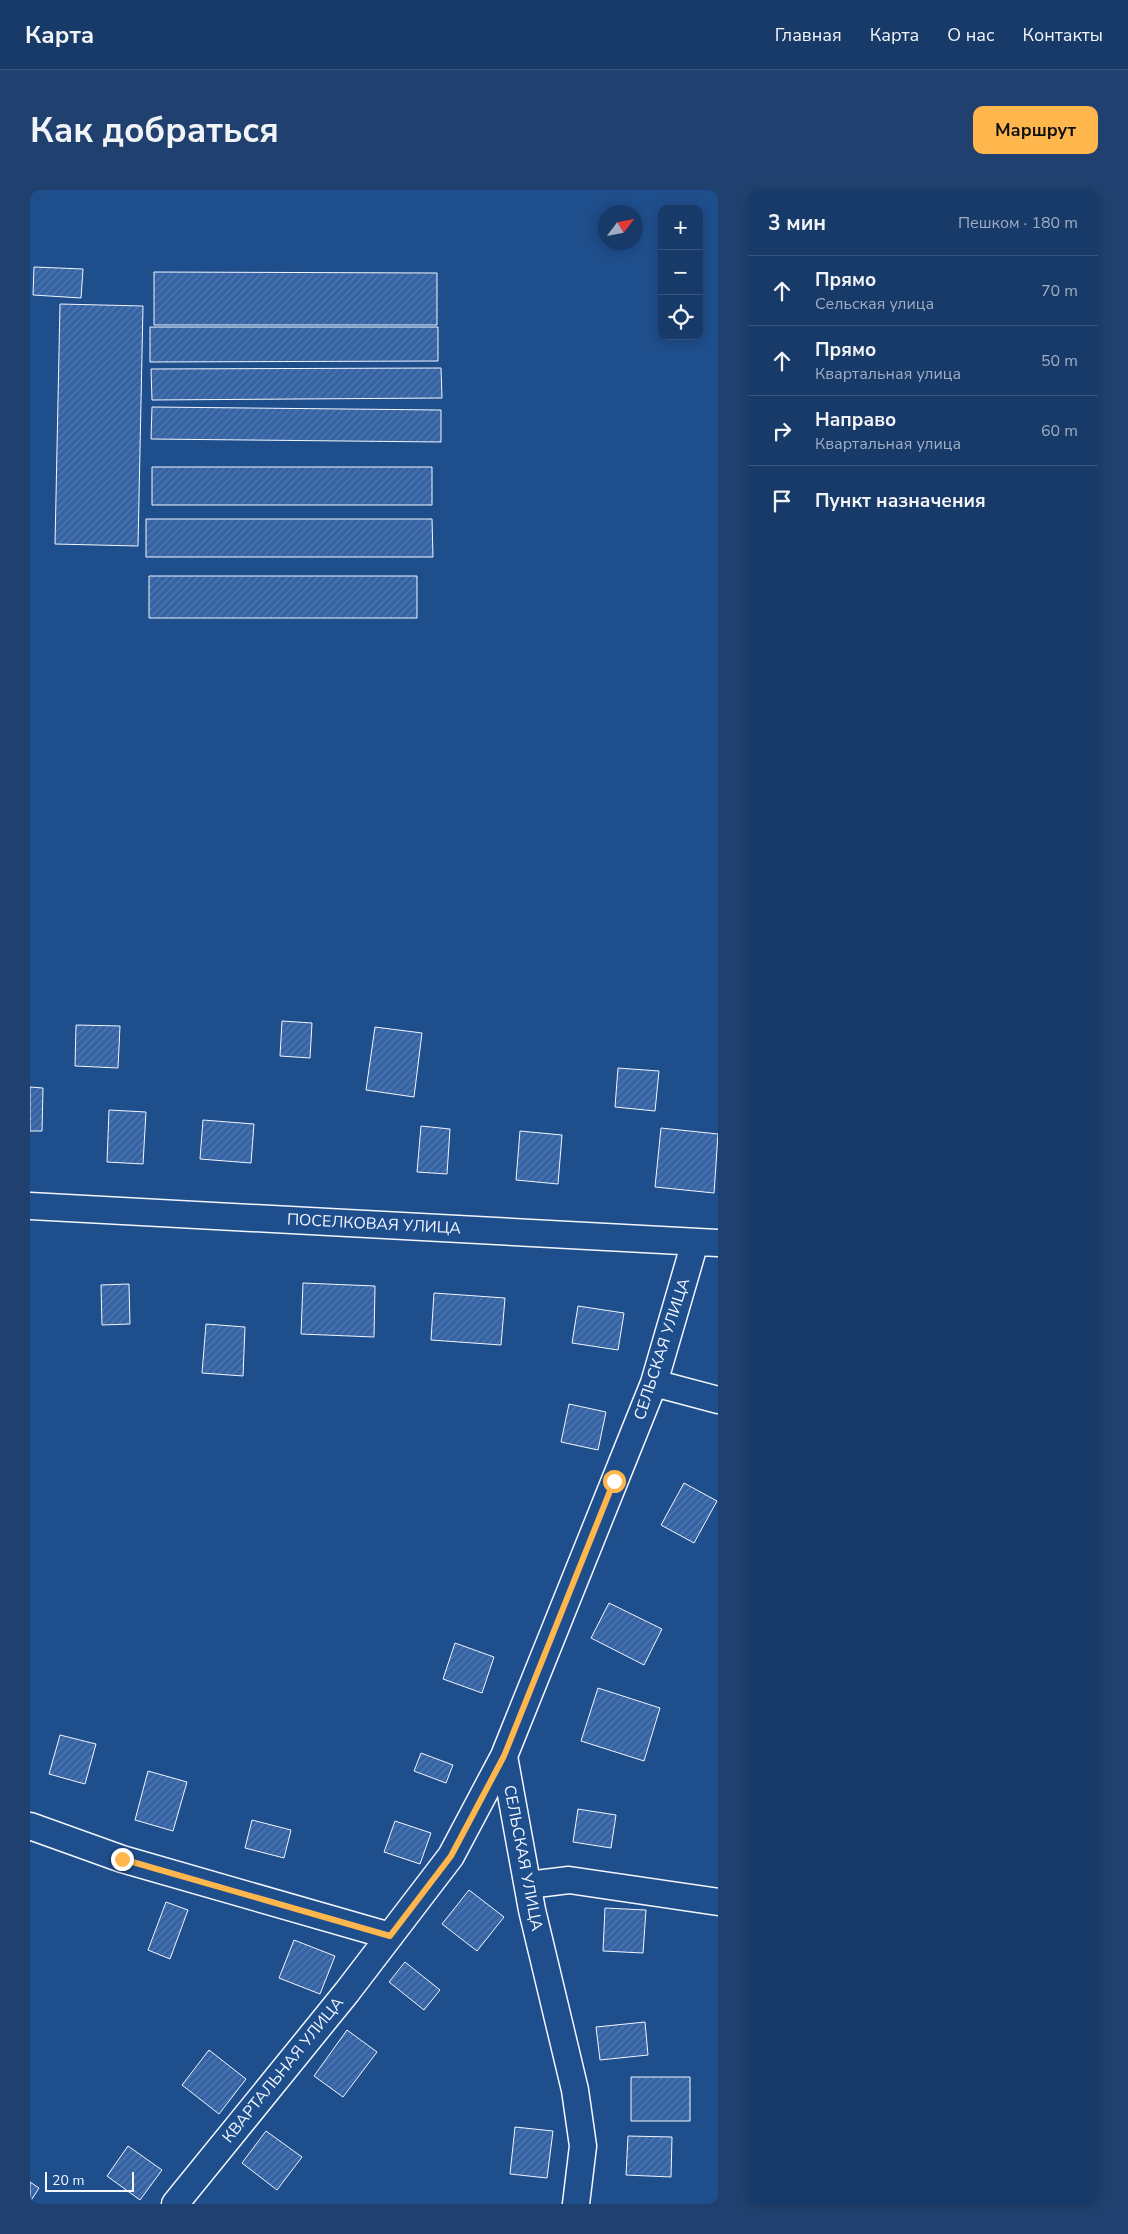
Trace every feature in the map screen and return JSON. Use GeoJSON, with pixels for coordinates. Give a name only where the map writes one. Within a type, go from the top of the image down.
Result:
{"type":"FeatureCollection","features":[{"type":"Feature","properties":{"kind":"street","name":"ПОСЕЛКОВАЯ УЛИЦА"},"geometry":{"type":"LineString","coordinates":[[30,1206],[707,1242]]}},
{"type":"Feature","properties":{"kind":"street","name":"СЕЛЬСКАЯ УЛИЦА"},"geometry":{"type":"LineString","coordinates":[[576,2204],[583,2146],[575,2090],[528,1885],[504,1756],[654,1383],[707,1242]]}},
{"type":"Feature","properties":{"kind":"street"},"geometry":{"type":"LineString","coordinates":[[654,1383],[718,1400]]}},
{"type":"Feature","properties":{"kind":"street","name":"КВАРТАЛЬНАЯ УЛИЦА"},"geometry":{"type":"LineString","coordinates":[[175,2204],[390,1936],[451,1856],[504,1756]]}},
{"type":"Feature","properties":{"kind":"street"},"geometry":{"type":"LineString","coordinates":[[30,1826],[122,1859],[390,1936]]}},
{"type":"Feature","properties":{"kind":"street"},"geometry":{"type":"LineString","coordinates":[[528,1885],[569,1880],[718,1902]]}},
{"type":"Feature","properties":{"kind":"building"},"geometry":{"type":"Polygon","coordinates":[[[34,267],[83,269],[81,298],[33,295],[34,267]]]}},
{"type":"Feature","properties":{"kind":"building"},"geometry":{"type":"Polygon","coordinates":[[[154,272],[437,273],[437,325],[154,325],[154,272]]]}},
{"type":"Feature","properties":{"kind":"building"},"geometry":{"type":"Polygon","coordinates":[[[60,304],[143,306],[138,546],[55,544],[60,304]]]}},
{"type":"Feature","properties":{"kind":"building"},"geometry":{"type":"Polygon","coordinates":[[[150,327],[438,327],[438,361],[150,362],[150,327]]]}},
{"type":"Feature","properties":{"kind":"building"},"geometry":{"type":"Polygon","coordinates":[[[441,368],[442,398],[152,400],[151,369],[441,368]]]}},
{"type":"Feature","properties":{"kind":"building"},"geometry":{"type":"Polygon","coordinates":[[[152,407],[441,410],[441,442],[151,439],[152,407]]]}},
{"type":"Feature","properties":{"kind":"building"},"geometry":{"type":"Polygon","coordinates":[[[152,467],[432,467],[432,505],[152,505],[152,467]]]}},
{"type":"Feature","properties":{"kind":"building"},"geometry":{"type":"Polygon","coordinates":[[[146,519],[432,519],[433,557],[146,557],[146,519]]]}},
{"type":"Feature","properties":{"kind":"building"},"geometry":{"type":"Polygon","coordinates":[[[149,576],[417,576],[417,618],[149,618],[149,576]]]}},
{"type":"Feature","properties":{"kind":"building"},"geometry":{"type":"Polygon","coordinates":[[[282,1021],[312,1023],[310,1058],[280,1056],[282,1021]]]}},
{"type":"Feature","properties":{"kind":"building"},"geometry":{"type":"Polygon","coordinates":[[[76,1025],[120,1026],[118,1068],[75,1066],[76,1025]]]}},
{"type":"Feature","properties":{"kind":"building"},"geometry":{"type":"Polygon","coordinates":[[[375,1027],[422,1033],[414,1097],[366,1090],[375,1027]]]}},
{"type":"Feature","properties":{"kind":"building"},"geometry":{"type":"Polygon","coordinates":[[[618,1068],[659,1071],[655,1111],[615,1107],[618,1068]]]}},
{"type":"Feature","properties":{"kind":"building"},"geometry":{"type":"Polygon","coordinates":[[[30,1087],[43,1088],[42,1131],[30,1131],[30,1087]]]}},
{"type":"Feature","properties":{"kind":"building"},"geometry":{"type":"Polygon","coordinates":[[[109,1110],[146,1112],[143,1164],[107,1162],[109,1110]]]}},
{"type":"Feature","properties":{"kind":"building"},"geometry":{"type":"Polygon","coordinates":[[[203,1120],[254,1124],[251,1163],[200,1159],[203,1120]]]}},
{"type":"Feature","properties":{"kind":"building"},"geometry":{"type":"Polygon","coordinates":[[[421,1126],[450,1129],[447,1174],[417,1172],[421,1126]]]}},
{"type":"Feature","properties":{"kind":"building"},"geometry":{"type":"Polygon","coordinates":[[[661,1128],[718,1134],[714,1193],[655,1187],[661,1128]]]}},
{"type":"Feature","properties":{"kind":"building"},"geometry":{"type":"Polygon","coordinates":[[[520,1131],[562,1135],[558,1184],[516,1180],[520,1131]]]}},
{"type":"Feature","properties":{"kind":"building"},"geometry":{"type":"Polygon","coordinates":[[[303,1283],[375,1286],[374,1337],[301,1334],[303,1283]]]}},
{"type":"Feature","properties":{"kind":"building"},"geometry":{"type":"Polygon","coordinates":[[[129,1284],[130,1324],[102,1325],[101,1285],[129,1284]]]}},
{"type":"Feature","properties":{"kind":"building"},"geometry":{"type":"Polygon","coordinates":[[[434,1293],[505,1298],[501,1345],[431,1340],[434,1293]]]}},
{"type":"Feature","properties":{"kind":"building"},"geometry":{"type":"Polygon","coordinates":[[[578,1306],[624,1313],[618,1350],[572,1343],[578,1306]]]}},
{"type":"Feature","properties":{"kind":"building"},"geometry":{"type":"Polygon","coordinates":[[[206,1324],[245,1327],[243,1376],[202,1373],[206,1324]]]}},
{"type":"Feature","properties":{"kind":"building"},"geometry":{"type":"Polygon","coordinates":[[[569,1404],[606,1412],[598,1450],[561,1442],[569,1404]]]}},
{"type":"Feature","properties":{"kind":"building"},"geometry":{"type":"Polygon","coordinates":[[[684,1483],[717,1501],[694,1543],[661,1525],[684,1483]]]}},
{"type":"Feature","properties":{"kind":"building"},"geometry":{"type":"Polygon","coordinates":[[[609,1603],[662,1629],[644,1665],[591,1638],[609,1603]]]}},
{"type":"Feature","properties":{"kind":"building"},"geometry":{"type":"Polygon","coordinates":[[[455,1643],[494,1657],[482,1693],[443,1679],[455,1643]]]}},
{"type":"Feature","properties":{"kind":"building"},"geometry":{"type":"Polygon","coordinates":[[[598,1688],[660,1708],[644,1761],[581,1741],[598,1688]]]}},
{"type":"Feature","properties":{"kind":"building"},"geometry":{"type":"Polygon","coordinates":[[[60,1735],[96,1744],[85,1784],[49,1774],[60,1735]]]}},
{"type":"Feature","properties":{"kind":"building"},"geometry":{"type":"Polygon","coordinates":[[[421,1753],[453,1765],[446,1783],[414,1771],[421,1753]]]}},
{"type":"Feature","properties":{"kind":"building"},"geometry":{"type":"Polygon","coordinates":[[[148,1771],[187,1782],[173,1831],[135,1820],[148,1771]]]}},
{"type":"Feature","properties":{"kind":"building"},"geometry":{"type":"Polygon","coordinates":[[[578,1809],[616,1815],[611,1848],[573,1842],[578,1809]]]}},
{"type":"Feature","properties":{"kind":"building"},"geometry":{"type":"Polygon","coordinates":[[[252,1820],[291,1830],[284,1858],[245,1848],[252,1820]]]}},
{"type":"Feature","properties":{"kind":"building"},"geometry":{"type":"Polygon","coordinates":[[[395,1821],[431,1833],[420,1864],[384,1852],[395,1821]]]}},
{"type":"Feature","properties":{"kind":"building"},"geometry":{"type":"Polygon","coordinates":[[[469,1890],[504,1917],[477,1951],[442,1924],[469,1890]]]}},
{"type":"Feature","properties":{"kind":"building"},"geometry":{"type":"Polygon","coordinates":[[[166,1902],[188,1910],[170,1959],[148,1950],[166,1902]]]}},
{"type":"Feature","properties":{"kind":"building"},"geometry":{"type":"Polygon","coordinates":[[[605,1908],[646,1910],[643,1953],[603,1951],[605,1908]]]}},
{"type":"Feature","properties":{"kind":"building"},"geometry":{"type":"Polygon","coordinates":[[[294,1940],[335,1956],[320,1994],[279,1978],[294,1940]]]}},
{"type":"Feature","properties":{"kind":"building"},"geometry":{"type":"Polygon","coordinates":[[[405,1962],[440,1990],[424,2010],[389,1982],[405,1962]]]}},
{"type":"Feature","properties":{"kind":"building"},"geometry":{"type":"Polygon","coordinates":[[[645,2022],[648,2055],[600,2060],[596,2027],[645,2022]]]}},
{"type":"Feature","properties":{"kind":"building"},"geometry":{"type":"Polygon","coordinates":[[[347,2030],[377,2052],[343,2097],[314,2076],[347,2030]]]}},
{"type":"Feature","properties":{"kind":"building"},"geometry":{"type":"Polygon","coordinates":[[[209,2050],[246,2079],[219,2114],[182,2085],[209,2050]]]}},
{"type":"Feature","properties":{"kind":"building"},"geometry":{"type":"Polygon","coordinates":[[[631,2077],[690,2077],[690,2121],[631,2121],[631,2077]]]}},
{"type":"Feature","properties":{"kind":"building"},"geometry":{"type":"Polygon","coordinates":[[[515,2127],[553,2131],[547,2178],[510,2174],[515,2127]]]}},
{"type":"Feature","properties":{"kind":"building"},"geometry":{"type":"Polygon","coordinates":[[[266,2131],[302,2157],[277,2190],[242,2163],[266,2131]]]}},
{"type":"Feature","properties":{"kind":"building"},"geometry":{"type":"Polygon","coordinates":[[[628,2136],[672,2137],[671,2177],[626,2175],[628,2136]]]}},
{"type":"Feature","properties":{"kind":"building"},"geometry":{"type":"Polygon","coordinates":[[[128,2146],[162,2170],[140,2200],[107,2176],[128,2146]]]}},
{"type":"Feature","properties":{"kind":"building"},"geometry":{"type":"Polygon","coordinates":[[[30,2182],[39,2188],[30,2202],[30,2182]]]}},
{"type":"Feature","properties":{"kind":"route"},"geometry":{"type":"LineString","coordinates":[[122,1859],[390,1936],[451,1856],[504,1756],[614,1481]]}}]}
